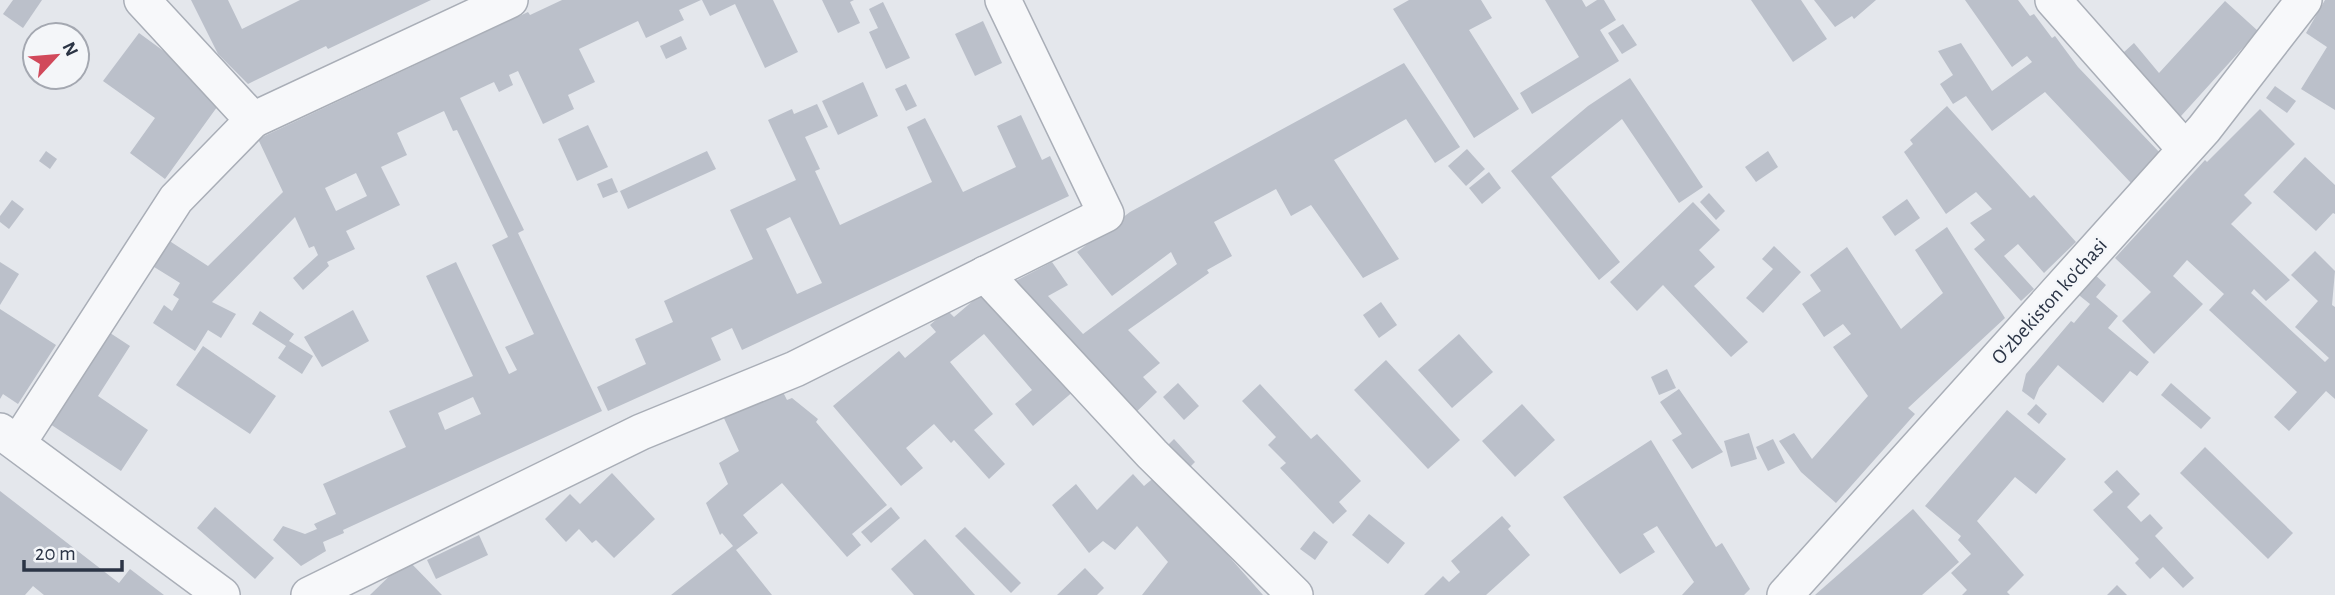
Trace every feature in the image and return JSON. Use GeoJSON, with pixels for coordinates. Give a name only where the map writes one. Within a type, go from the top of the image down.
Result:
{"type":"FeatureCollection","features":[{"type":"Feature","properties":{"kind":"street"},"geometry":{"type":"LineString","coordinates":[[142,0],[253,120]]}},
{"type":"Feature","properties":{"kind":"street"},"geometry":{"type":"LineString","coordinates":[[222,595],[9,437],[176,199],[253,120],[510,0]]}},
{"type":"Feature","properties":{"kind":"street"},"geometry":{"type":"LineString","coordinates":[[309,595],[641,432],[795,369],[1106,214],[1003,0]]}},
{"type":"Feature","properties":{"kind":"street"},"geometry":{"type":"LineString","coordinates":[[2053,0],[2185,149]]}},
{"type":"Feature","properties":{"kind":"street","name":"O'zbekiston ko'chasi"},"geometry":{"type":"LineString","coordinates":[[1785,595],[2185,149],[2304,0]]}},
{"type":"Feature","properties":{"kind":"street"},"geometry":{"type":"LineString","coordinates":[[985,274],[1152,454],[1295,595]]}},
{"type":"Feature","properties":{"kind":"building"},"geometry":{"type":"Polygon","coordinates":[[[13,0],[42,0],[28,21],[21,21],[21,27],[3,14],[13,0]]]}},
{"type":"Feature","properties":{"kind":"building"},"geometry":{"type":"Polygon","coordinates":[[[191,0],[228,0],[242,29],[300,0],[431,0],[248,84],[218,54],[191,0]]]}},
{"type":"Feature","properties":{"kind":"building"},"geometry":{"type":"Polygon","coordinates":[[[562,0],[701,0],[679,10],[684,20],[646,38],[638,21],[579,49],[595,82],[568,95],[574,109],[543,124],[518,71],[509,75],[513,85],[499,92],[494,82],[460,98],[524,230],[518,233],[602,411],[343,530],[344,533],[323,542],[326,551],[301,566],[273,540],[283,526],[305,534],[317,529],[314,524],[336,514],[323,484],[406,447],[389,411],[473,376],[426,276],[456,262],[509,374],[517,370],[505,347],[534,334],[492,245],[508,237],[457,130],[453,131],[444,111],[397,133],[407,155],[381,167],[400,205],[346,231],[355,249],[327,262],[329,266],[303,290],[293,278],[318,255],[314,246],[309,248],[295,217],[212,302],[236,314],[221,338],[208,330],[195,351],[153,323],[164,305],[172,311],[179,299],[173,295],[180,283],[146,262],[168,240],[208,266],[283,192],[258,139],[528,12],[530,15],[562,0]],[[356,173],[325,188],[336,211],[367,196],[356,173]],[[473,397],[438,413],[445,430],[481,414],[473,397]]]}},
{"type":"Feature","properties":{"kind":"building"},"geometry":{"type":"Polygon","coordinates":[[[702,0],[773,0],[798,52],[765,68],[735,4],[710,16],[702,0]]]}},
{"type":"Feature","properties":{"kind":"building"},"geometry":{"type":"Polygon","coordinates":[[[822,0],[854,0],[850,2],[860,23],[838,33],[822,0]]]}},
{"type":"Feature","properties":{"kind":"building"},"geometry":{"type":"Polygon","coordinates":[[[1409,0],[1481,0],[1492,18],[1469,30],[1519,109],[1474,138],[1393,9],[1409,0]]]}},
{"type":"Feature","properties":{"kind":"building"},"geometry":{"type":"Polygon","coordinates":[[[1545,0],[1582,0],[1586,7],[1597,0],[1604,0],[1616,20],[1600,30],[1619,61],[1532,114],[1520,93],[1579,57],[1545,0]]]}},
{"type":"Feature","properties":{"kind":"building"},"geometry":{"type":"Polygon","coordinates":[[[1751,0],[1801,0],[1827,39],[1793,62],[1751,0]]]}},
{"type":"Feature","properties":{"kind":"building"},"geometry":{"type":"Polygon","coordinates":[[[1814,0],[1876,0],[1854,19],[1852,16],[1835,27],[1814,0]]]}},
{"type":"Feature","properties":{"kind":"building"},"geometry":{"type":"Polygon","coordinates":[[[1965,0],[2018,0],[2030,16],[2034,14],[2052,38],[2055,36],[2078,67],[2161,154],[2131,183],[2045,92],[1992,131],[1966,96],[1953,104],[1940,84],[1953,75],[1938,51],[1961,43],[1992,91],[2032,62],[2027,56],[2012,67],[1965,0]]]}},
{"type":"Feature","properties":{"kind":"building"},"geometry":{"type":"Polygon","coordinates":[[[2325,0],[2335,0],[2335,110],[2301,89],[2327,47],[2306,33],[2325,0]]]}},
{"type":"Feature","properties":{"kind":"building"},"geometry":{"type":"Polygon","coordinates":[[[2225,1],[2258,31],[2172,126],[2113,62],[2134,43],[2159,73],[2225,1]]]}},
{"type":"Feature","properties":{"kind":"building"},"geometry":{"type":"Polygon","coordinates":[[[883,2],[910,58],[886,69],[869,32],[878,28],[869,9],[883,2]]]}},
{"type":"Feature","properties":{"kind":"building"},"geometry":{"type":"Polygon","coordinates":[[[983,21],[1002,63],[975,76],[955,34],[983,21]]]}},
{"type":"Feature","properties":{"kind":"building"},"geometry":{"type":"Polygon","coordinates":[[[1623,24],[1637,45],[1622,54],[1608,33],[1623,24]]]}},
{"type":"Feature","properties":{"kind":"building"},"geometry":{"type":"Polygon","coordinates":[[[139,33],[225,96],[165,179],[130,153],[155,118],[103,81],[139,33]]]}},
{"type":"Feature","properties":{"kind":"building"},"geometry":{"type":"Polygon","coordinates":[[[681,36],[687,49],[666,59],[660,46],[681,36]]]}},
{"type":"Feature","properties":{"kind":"building"},"geometry":{"type":"Polygon","coordinates":[[[1404,63],[1460,147],[1435,163],[1406,119],[1334,160],[1399,259],[1363,278],[1311,205],[1291,216],[1276,189],[1214,222],[1232,256],[1207,270],[1209,273],[1128,330],[1160,363],[1143,377],[1157,392],[1129,419],[1010,284],[1052,262],[1068,285],[1048,296],[1083,334],[1177,264],[1171,252],[1112,296],[1077,252],[1130,212],[1404,63]]]}},
{"type":"Feature","properties":{"kind":"building"},"geometry":{"type":"Polygon","coordinates":[[[1630,78],[1703,187],[1679,203],[1622,119],[1551,177],[1620,262],[1599,280],[1511,171],[1588,106],[1630,78]]]}},
{"type":"Feature","properties":{"kind":"building"},"geometry":{"type":"Polygon","coordinates":[[[863,82],[878,116],[838,135],[822,101],[863,82]]]}},
{"type":"Feature","properties":{"kind":"building"},"geometry":{"type":"Polygon","coordinates":[[[906,84],[917,106],[906,111],[895,89],[906,84]]]}},
{"type":"Feature","properties":{"kind":"building"},"geometry":{"type":"Polygon","coordinates":[[[2275,86],[2296,101],[2287,113],[2266,98],[2275,86]]]}},
{"type":"Feature","properties":{"kind":"building"},"geometry":{"type":"Polygon","coordinates":[[[817,104],[828,127],[805,137],[820,169],[815,171],[840,225],[932,182],[907,127],[925,118],[963,192],[1016,167],[997,126],[1021,115],[1042,160],[1050,156],[1069,196],[742,350],[732,328],[711,338],[721,360],[608,411],[597,387],[646,364],[635,339],[673,322],[664,301],[753,259],[730,210],[796,180],[768,120],[792,109],[794,114],[817,104]],[[790,217],[766,229],[797,294],[822,283],[790,217]]]}},
{"type":"Feature","properties":{"kind":"building"},"geometry":{"type":"Polygon","coordinates":[[[1947,106],[2030,198],[2034,195],[2076,242],[2044,273],[2018,244],[2004,256],[2034,289],[2021,301],[1974,249],[1985,240],[1970,223],[1992,209],[1976,192],[1946,214],[1904,152],[1913,144],[1910,140],[1947,106]]]}},
{"type":"Feature","properties":{"kind":"building"},"geometry":{"type":"Polygon","coordinates":[[[2260,109],[2295,144],[2244,195],[2252,203],[2231,224],[2290,280],[2266,301],[2254,289],[2251,293],[2325,362],[2329,358],[2295,327],[2318,301],[2291,275],[2315,251],[2335,271],[2332,305],[2335,307],[2335,399],[2326,391],[2289,431],[2274,417],[2297,392],[2209,310],[2224,294],[2187,260],[2173,276],[2203,304],[2154,354],[2122,321],[2151,292],[2115,258],[2205,160],[2207,162],[2260,109]]]}},
{"type":"Feature","properties":{"kind":"building"},"geometry":{"type":"Polygon","coordinates":[[[588,125],[608,167],[577,181],[558,139],[588,125]]]}},
{"type":"Feature","properties":{"kind":"building"},"geometry":{"type":"Polygon","coordinates":[[[1467,149],[1485,169],[1466,186],[1448,166],[1467,149]]]}},
{"type":"Feature","properties":{"kind":"building"},"geometry":{"type":"Polygon","coordinates":[[[46,151],[57,159],[50,169],[39,161],[46,151]]]}},
{"type":"Feature","properties":{"kind":"building"},"geometry":{"type":"Polygon","coordinates":[[[707,151],[716,169],[628,209],[620,191],[707,151]]]}},
{"type":"Feature","properties":{"kind":"building"},"geometry":{"type":"Polygon","coordinates":[[[1768,151],[1778,167],[1756,182],[1745,167],[1768,151]]]}},
{"type":"Feature","properties":{"kind":"building"},"geometry":{"type":"Polygon","coordinates":[[[2305,157],[2335,185],[2335,214],[2316,231],[2273,192],[2305,157]]]}},
{"type":"Feature","properties":{"kind":"building"},"geometry":{"type":"Polygon","coordinates":[[[1489,172],[1501,188],[1482,204],[1469,188],[1489,172]]]}},
{"type":"Feature","properties":{"kind":"building"},"geometry":{"type":"Polygon","coordinates":[[[612,178],[618,192],[603,198],[597,184],[612,178]]]}},
{"type":"Feature","properties":{"kind":"building"},"geometry":{"type":"Polygon","coordinates":[[[1709,193],[1725,211],[1716,220],[1700,202],[1709,193]]]}},
{"type":"Feature","properties":{"kind":"building"},"geometry":{"type":"Polygon","coordinates":[[[1907,199],[1920,218],[1895,236],[1882,217],[1907,199]]]}},
{"type":"Feature","properties":{"kind":"building"},"geometry":{"type":"Polygon","coordinates":[[[12,200],[24,209],[9,229],[0,222],[0,216],[12,200]]]}},
{"type":"Feature","properties":{"kind":"building"},"geometry":{"type":"Polygon","coordinates":[[[1693,202],[1720,230],[1699,250],[1715,267],[1694,286],[1748,342],[1731,357],[1663,285],[1637,311],[1610,282],[1693,202]]]}},
{"type":"Feature","properties":{"kind":"building"},"geometry":{"type":"Polygon","coordinates":[[[1947,227],[2005,318],[1908,408],[1915,414],[1836,503],[1801,472],[1779,441],[1794,433],[1812,459],[1868,396],[1833,347],[1851,334],[1843,324],[1824,337],[1802,304],[1821,291],[1810,275],[1847,247],[1901,329],[1943,293],[1915,250],[1947,227]]]}},
{"type":"Feature","properties":{"kind":"building"},"geometry":{"type":"Polygon","coordinates":[[[1774,246],[1801,272],[1763,313],[1746,298],[1773,269],[1762,259],[1774,246]]]}},
{"type":"Feature","properties":{"kind":"building"},"geometry":{"type":"Polygon","coordinates":[[[0,262],[19,274],[0,305],[0,262]]]}},
{"type":"Feature","properties":{"kind":"building"},"geometry":{"type":"Polygon","coordinates":[[[2092,272],[2106,285],[2096,297],[2118,316],[2108,328],[2149,362],[2137,376],[2130,371],[2103,403],[2058,365],[2039,388],[2034,400],[2022,391],[2026,374],[2071,321],[2074,323],[2090,304],[2075,292],[2092,272]]]}},
{"type":"Feature","properties":{"kind":"building"},"geometry":{"type":"Polygon","coordinates":[[[988,288],[1075,390],[1033,426],[1015,404],[1032,390],[984,334],[950,362],[993,414],[974,430],[1005,464],[989,479],[954,440],[951,443],[934,424],[906,448],[923,468],[901,486],[833,406],[899,351],[905,358],[936,332],[930,325],[947,310],[954,317],[988,288]]]}},
{"type":"Feature","properties":{"kind":"building"},"geometry":{"type":"Polygon","coordinates":[[[1381,302],[1397,325],[1379,338],[1363,315],[1381,302]]]}},
{"type":"Feature","properties":{"kind":"building"},"geometry":{"type":"Polygon","coordinates":[[[0,309],[56,345],[18,404],[3,394],[0,399],[0,309]]]}},
{"type":"Feature","properties":{"kind":"building"},"geometry":{"type":"Polygon","coordinates":[[[353,310],[369,341],[322,367],[304,337],[353,310]]]}},
{"type":"Feature","properties":{"kind":"building"},"geometry":{"type":"Polygon","coordinates":[[[260,311],[294,334],[289,341],[313,356],[302,374],[278,358],[286,346],[252,324],[260,311]]]}},
{"type":"Feature","properties":{"kind":"building"},"geometry":{"type":"Polygon","coordinates":[[[104,329],[130,346],[98,396],[148,430],[121,471],[44,420],[104,329]]]}},
{"type":"Feature","properties":{"kind":"building"},"geometry":{"type":"Polygon","coordinates":[[[1459,334],[1493,372],[1452,408],[1418,370],[1459,334]]]}},
{"type":"Feature","properties":{"kind":"building"},"geometry":{"type":"Polygon","coordinates":[[[203,346],[276,396],[250,434],[176,385],[203,346]]]}},
{"type":"Feature","properties":{"kind":"building"},"geometry":{"type":"Polygon","coordinates":[[[1386,360],[1460,440],[1428,469],[1354,390],[1386,360]]]}},
{"type":"Feature","properties":{"kind":"building"},"geometry":{"type":"Polygon","coordinates":[[[1667,369],[1676,388],[1659,395],[1651,377],[1667,369]]]}},
{"type":"Feature","properties":{"kind":"building"},"geometry":{"type":"Polygon","coordinates":[[[1178,383],[1199,406],[1184,420],[1163,397],[1178,383]]]}},
{"type":"Feature","properties":{"kind":"building"},"geometry":{"type":"Polygon","coordinates":[[[2171,383],[2211,418],[2201,429],[2161,395],[2171,383]]]}},
{"type":"Feature","properties":{"kind":"building"},"geometry":{"type":"Polygon","coordinates":[[[1260,384],[1311,439],[1317,434],[1361,481],[1339,502],[1347,511],[1333,524],[1280,468],[1286,463],[1268,445],[1276,437],[1242,401],[1260,384]]]}},
{"type":"Feature","properties":{"kind":"building"},"geometry":{"type":"Polygon","coordinates":[[[781,388],[787,400],[792,398],[818,419],[816,422],[887,505],[852,534],[861,545],[847,557],[782,483],[743,515],[758,533],[736,550],[772,595],[671,595],[733,546],[722,533],[720,535],[706,503],[728,484],[719,463],[739,451],[723,416],[781,388]]]}},
{"type":"Feature","properties":{"kind":"building"},"geometry":{"type":"Polygon","coordinates":[[[1679,389],[1723,452],[1692,469],[1672,440],[1682,434],[1660,402],[1679,389]]]}},
{"type":"Feature","properties":{"kind":"building"},"geometry":{"type":"Polygon","coordinates":[[[1522,404],[1555,440],[1515,477],[1482,441],[1522,404]]]}},
{"type":"Feature","properties":{"kind":"building"},"geometry":{"type":"Polygon","coordinates":[[[2036,404],[2047,414],[2039,424],[2027,414],[2036,404]]]}},
{"type":"Feature","properties":{"kind":"building"},"geometry":{"type":"Polygon","coordinates":[[[2007,410],[2066,459],[2036,494],[2015,477],[1977,521],[2024,575],[2007,592],[2010,595],[1962,595],[1967,590],[1951,573],[1971,554],[1958,540],[1961,536],[1925,506],[2007,410]]]}},
{"type":"Feature","properties":{"kind":"building"},"geometry":{"type":"Polygon","coordinates":[[[1749,433],[1757,459],[1731,467],[1724,441],[1749,433]]]}},
{"type":"Feature","properties":{"kind":"building"},"geometry":{"type":"Polygon","coordinates":[[[1174,439],[1195,462],[1183,474],[1162,451],[1174,439]]]}},
{"type":"Feature","properties":{"kind":"building"},"geometry":{"type":"Polygon","coordinates":[[[1773,439],[1785,463],[1768,471],[1756,447],[1773,439]]]}},
{"type":"Feature","properties":{"kind":"building"},"geometry":{"type":"Polygon","coordinates":[[[1651,440],[1716,547],[1722,543],[1750,589],[1744,595],[1682,595],[1694,582],[1657,526],[1643,534],[1655,552],[1620,574],[1563,497],[1651,440]]]}},
{"type":"Feature","properties":{"kind":"building"},"geometry":{"type":"Polygon","coordinates":[[[2205,447],[2293,533],[2268,559],[2180,473],[2205,447]]]}},
{"type":"Feature","properties":{"kind":"building"},"geometry":{"type":"Polygon","coordinates":[[[2117,470],[2140,494],[2127,507],[2141,522],[2150,514],[2163,528],[2155,536],[2194,578],[2183,588],[2163,567],[2150,579],[2135,563],[2139,559],[2093,510],[2113,492],[2104,482],[2117,470]]]}},
{"type":"Feature","properties":{"kind":"building"},"geometry":{"type":"Polygon","coordinates":[[[612,473],[655,519],[614,558],[596,540],[592,543],[579,529],[566,542],[545,519],[570,494],[580,504],[612,473]]]}},
{"type":"Feature","properties":{"kind":"building"},"geometry":{"type":"Polygon","coordinates":[[[1133,474],[1144,486],[1157,475],[1263,595],[1142,595],[1168,562],[1137,526],[1115,550],[1103,541],[1089,553],[1052,505],[1076,484],[1097,510],[1133,474]]]}},
{"type":"Feature","properties":{"kind":"building"},"geometry":{"type":"Polygon","coordinates":[[[0,491],[119,583],[130,569],[164,595],[44,595],[33,586],[25,595],[0,595],[0,491]]]}},
{"type":"Feature","properties":{"kind":"building"},"geometry":{"type":"Polygon","coordinates":[[[215,507],[274,558],[255,579],[197,528],[215,507]]]}},
{"type":"Feature","properties":{"kind":"building"},"geometry":{"type":"Polygon","coordinates":[[[891,507],[900,518],[871,543],[861,532],[891,507]]]}},
{"type":"Feature","properties":{"kind":"building"},"geometry":{"type":"Polygon","coordinates":[[[1913,509],[1959,562],[1922,595],[1815,595],[1913,509]]]}},
{"type":"Feature","properties":{"kind":"building"},"geometry":{"type":"Polygon","coordinates":[[[1369,514],[1405,543],[1388,564],[1352,535],[1369,514]]]}},
{"type":"Feature","properties":{"kind":"building"},"geometry":{"type":"Polygon","coordinates":[[[1502,516],[1511,526],[1508,529],[1530,555],[1486,595],[1424,595],[1443,576],[1449,582],[1460,572],[1451,561],[1502,516]]]}},
{"type":"Feature","properties":{"kind":"building"},"geometry":{"type":"Polygon","coordinates":[[[965,527],[1021,583],[1011,593],[955,536],[965,527]]]}},
{"type":"Feature","properties":{"kind":"building"},"geometry":{"type":"Polygon","coordinates":[[[1314,531],[1328,542],[1315,560],[1300,549],[1314,531]]]}},
{"type":"Feature","properties":{"kind":"building"},"geometry":{"type":"Polygon","coordinates":[[[479,535],[488,555],[436,579],[427,560],[479,535]]]}},
{"type":"Feature","properties":{"kind":"building"},"geometry":{"type":"Polygon","coordinates":[[[925,539],[975,595],[914,595],[891,569],[925,539]]]}},
{"type":"Feature","properties":{"kind":"building"},"geometry":{"type":"Polygon","coordinates":[[[407,559],[442,595],[370,595],[407,559]]]}},
{"type":"Feature","properties":{"kind":"building"},"geometry":{"type":"Polygon","coordinates":[[[1085,568],[1104,588],[1097,595],[1057,595],[1085,568]]]}},
{"type":"Feature","properties":{"kind":"building"},"geometry":{"type":"Polygon","coordinates":[[[2117,585],[2127,595],[2107,595],[2117,585]]]}}]}
